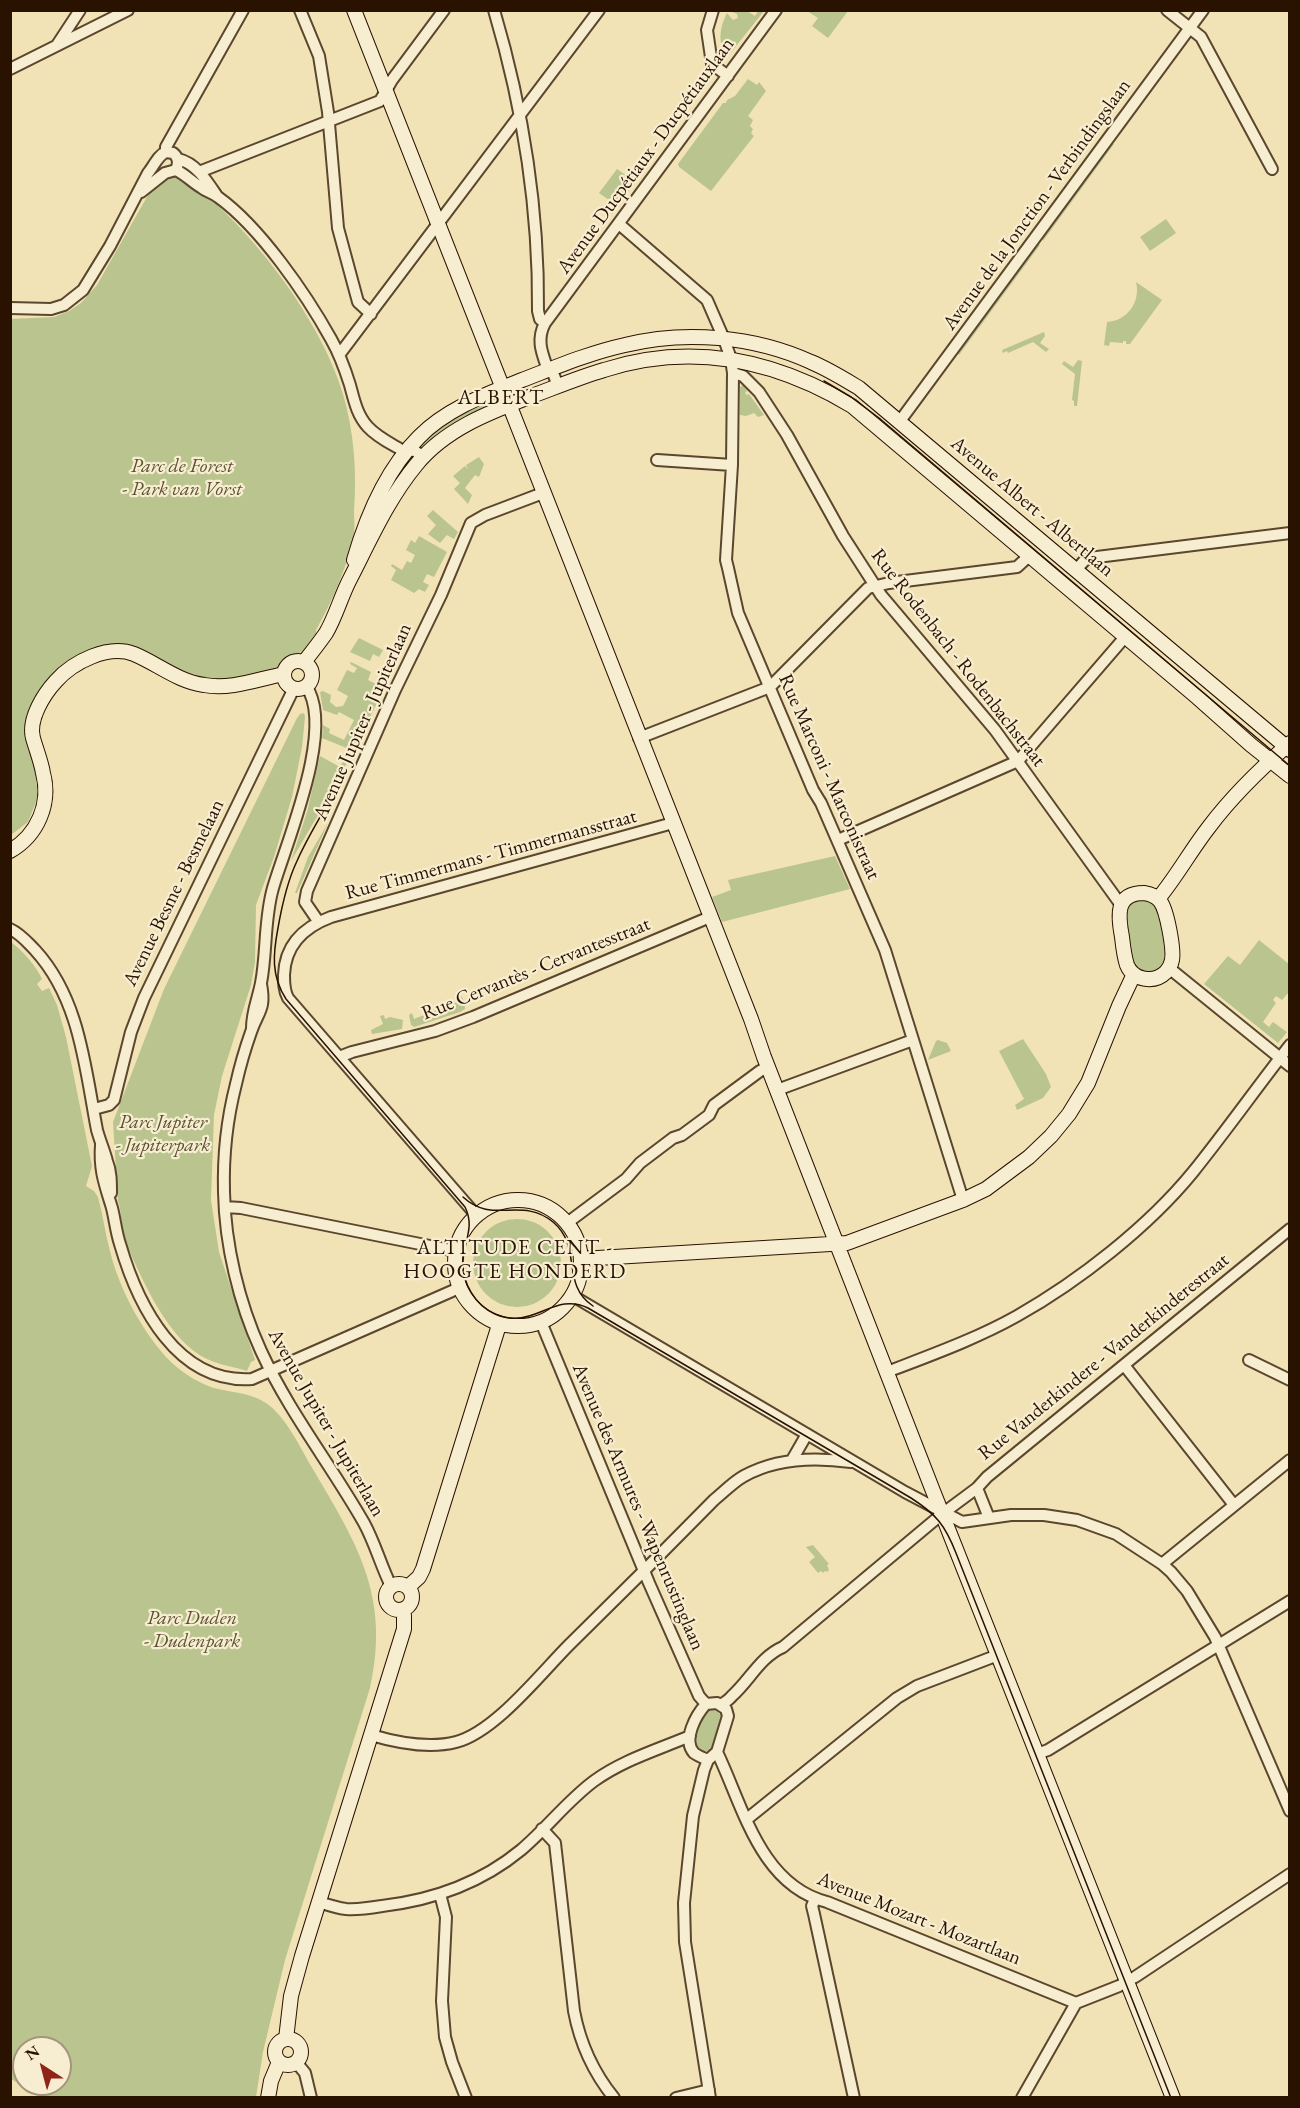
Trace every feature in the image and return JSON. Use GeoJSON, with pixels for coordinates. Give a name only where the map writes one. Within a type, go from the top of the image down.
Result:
{"type":"FeatureCollection","features":[{"type":"Feature","properties":{"kind":"main road"},"geometry":{"type":"LineString","coordinates":[[354,10],[751,1019],[942,1514],[1173,2097]]}},
{"type":"Feature","properties":{"kind":"main road","name":"Avenue Albert - Albertlaan"},"geometry":{"type":"LineString","coordinates":[[502,388],[589,355],[649,340],[680,337],[724,339],[765,347],[811,361],[859,388],[900,421],[1288,746]]}},
{"type":"Feature","properties":{"kind":"main road","name":"Avenue Albert - Albertlaan"},"geometry":{"type":"LineString","coordinates":[[509,405],[604,370],[655,358],[692,356],[731,358],[801,379],[852,406],[1290,776]]}},
{"type":"Feature","properties":{"kind":"main road"},"geometry":{"type":"LineString","coordinates":[[350,579],[362,530],[387,477],[405,452],[423,432],[454,411],[502,388]]}},
{"type":"Feature","properties":{"kind":"main road"},"geometry":{"type":"LineString","coordinates":[[304,662],[327,631],[350,579],[395,494],[421,460],[456,430],[509,405]]}},
{"type":"Feature","properties":{"kind":"main road"},"geometry":{"type":"LineString","coordinates":[[10,850],[31,833],[44,807],[46,785],[35,742],[38,737],[45,696],[58,679],[80,663],[92,656],[111,652],[134,654],[181,680],[206,686],[242,684],[284,674]]}},
{"type":"Feature","properties":{"kind":"main road"},"geometry":{"type":"LineString","coordinates":[[295,661],[304,662],[312,672],[311,680],[300,687],[287,683],[284,674],[288,666],[295,661]]}},
{"type":"Feature","properties":{"kind":"main road"},"geometry":{"type":"LineString","coordinates":[[1158,899],[1210,825],[1243,786],[1288,746]]}},
{"type":"Feature","properties":{"kind":"main road"},"geometry":{"type":"LineString","coordinates":[[1139,893],[1149,894],[1158,899],[1165,909],[1172,963],[1161,976],[1152,979],[1140,978],[1127,965],[1118,916],[1121,905],[1128,898],[1139,893]]}},
{"type":"Feature","properties":{"kind":"main road"},"geometry":{"type":"LineString","coordinates":[[581,1259],[847,1243],[963,1200],[986,1189],[1051,1136],[1069,1114],[1088,1083],[1134,974]]}},
{"type":"Feature","properties":{"kind":"main road"},"geometry":{"type":"LineString","coordinates":[[523,1199],[541,1204],[567,1222],[577,1239],[581,1259],[579,1283],[573,1296],[562,1310],[541,1322],[518,1327],[499,1325],[476,1311],[459,1288],[456,1278],[455,1251],[467,1225],[476,1215],[501,1202],[523,1199]]}},
{"type":"Feature","properties":{"kind":"main road"},"geometry":{"type":"LineString","coordinates":[[408,1587],[419,1577],[423,1569],[499,1325]]}},
{"type":"Feature","properties":{"kind":"main road"},"geometry":{"type":"LineString","coordinates":[[398,1583],[408,1587],[412,1599],[409,1606],[402,1610],[395,1610],[386,1602],[385,1596],[391,1586],[398,1583]]}},
{"type":"Feature","properties":{"kind":"main road"},"geometry":{"type":"LineString","coordinates":[[286,2039],[291,1996],[404,1629],[402,1610]]}},
{"type":"Feature","properties":{"kind":"main road"},"geometry":{"type":"LineString","coordinates":[[281,2040],[294,2040],[301,2048],[296,2062],[286,2065],[276,2058],[275,2048],[281,2040]]}},
{"type":"Feature","properties":{"kind":"main road"},"geometry":{"type":"LineString","coordinates":[[268,2097],[271,2081],[279,2062]]}},
{"type":"Feature","properties":{"kind":"street"},"geometry":{"type":"LineString","coordinates":[[56,47],[80,10]]}},
{"type":"Feature","properties":{"kind":"street"},"geometry":{"type":"LineString","coordinates":[[10,69],[128,10]]}},
{"type":"Feature","properties":{"kind":"street"},"geometry":{"type":"LineString","coordinates":[[166,152],[165,147],[243,10]]}},
{"type":"Feature","properties":{"kind":"street"},"geometry":{"type":"LineString","coordinates":[[300,10],[319,56],[328,120],[338,228],[357,302],[371,315]]}},
{"type":"Feature","properties":{"kind":"street"},"geometry":{"type":"LineString","coordinates":[[494,10],[520,114],[531,181],[537,244],[538,311],[540,319],[545,323],[539,342],[548,370],[553,373],[558,386]]}},
{"type":"Feature","properties":{"kind":"street"},"geometry":{"type":"LineString","coordinates":[[339,356],[599,10]]}},
{"type":"Feature","properties":{"kind":"street"},"geometry":{"type":"LineString","coordinates":[[713,10],[707,30],[712,64],[728,76]]}},
{"type":"Feature","properties":{"kind":"street","name":"Avenue Ducpétiaux - Ducpétiauxlaan"},"geometry":{"type":"LineString","coordinates":[[545,323],[776,10]]}},
{"type":"Feature","properties":{"kind":"street"},"geometry":{"type":"LineString","coordinates":[[1167,10],[1201,37],[1272,168]]}},
{"type":"Feature","properties":{"kind":"street","name":"Avenue de la Jonction - Verbindingslaan"},"geometry":{"type":"LineString","coordinates":[[900,421],[1203,10]]}},
{"type":"Feature","properties":{"kind":"street"},"geometry":{"type":"LineString","coordinates":[[199,172],[380,100],[442,11]]}},
{"type":"Feature","properties":{"kind":"street"},"geometry":{"type":"LineString","coordinates":[[10,308],[51,309],[64,305],[74,298],[90,280],[139,194],[148,173],[161,154],[173,153],[173,167]]}},
{"type":"Feature","properties":{"kind":"street"},"geometry":{"type":"LineString","coordinates":[[139,194],[184,160],[199,172],[217,196]]}},
{"type":"Feature","properties":{"kind":"street"},"geometry":{"type":"LineString","coordinates":[[157,162],[161,171],[173,167],[217,196],[238,214],[289,274],[332,340],[356,406],[366,424],[383,440],[405,452],[414,450],[419,454],[421,460]]}},
{"type":"Feature","properties":{"kind":"street"},"geometry":{"type":"LineString","coordinates":[[619,224],[707,300],[731,358]]}},
{"type":"Feature","properties":{"kind":"street","name":"Rue Marconi - Marconistraat"},"geometry":{"type":"LineString","coordinates":[[731,358],[733,373],[732,465],[726,560],[738,614],[813,790],[821,803],[885,950],[963,1200]]}},
{"type":"Feature","properties":{"kind":"street","name":"Rue Rodenbach - Rodenbachstraat"},"geometry":{"type":"LineString","coordinates":[[733,373],[743,376],[759,392],[787,435],[837,526],[874,586],[978,708],[1121,905]]}},
{"type":"Feature","properties":{"kind":"street"},"geometry":{"type":"LineString","coordinates":[[657,460],[732,465]]}},
{"type":"Feature","properties":{"kind":"street","name":"Avenue Jupiter - Jupiterlaan"},"geometry":{"type":"LineString","coordinates":[[318,921],[309,909],[305,898],[395,690],[441,595],[471,523],[484,515],[543,493]]}},
{"type":"Feature","properties":{"kind":"street"},"geometry":{"type":"LineString","coordinates":[[1076,570],[1089,558],[1290,533]]}},
{"type":"Feature","properties":{"kind":"street"},"geometry":{"type":"LineString","coordinates":[[639,738],[770,687],[868,588],[1017,567],[1029,556]]}},
{"type":"Feature","properties":{"kind":"street"},"geometry":{"type":"LineString","coordinates":[[837,840],[1018,761],[1125,637]]}},
{"type":"Feature","properties":{"kind":"street","name":"Avenue Jupiter - Jupiterlaan"},"geometry":{"type":"LineString","coordinates":[[300,687],[310,692],[315,711],[311,758],[290,843],[273,890],[261,984],[252,1015],[252,1028],[235,1086],[228,1124],[225,1207],[229,1246],[242,1300],[255,1336],[271,1371],[365,1525],[391,1586]]}},
{"type":"Feature","properties":{"kind":"street","name":"Avenue Besme - Besmelaan"},"geometry":{"type":"LineString","coordinates":[[94,1109],[109,1105],[114,1100],[122,1064],[144,998],[300,687]]}},
{"type":"Feature","properties":{"kind":"street","name":"Rue Timmermans - Timmermansstraat"},"geometry":{"type":"LineString","coordinates":[[318,921],[673,823]]}},
{"type":"Feature","properties":{"kind":"street","name":"Rue Cervantès - Cervantesstraat"},"geometry":{"type":"LineString","coordinates":[[339,1057],[435,1031],[473,1017],[710,917]]}},
{"type":"Feature","properties":{"kind":"street"},"geometry":{"type":"LineString","coordinates":[[318,921],[302,933],[286,958],[285,994],[476,1215]]}},
{"type":"Feature","properties":{"kind":"street"},"geometry":{"type":"LineString","coordinates":[[12,929],[52,970],[68,1001],[73,1014],[94,1109],[101,1145],[100,1163],[119,1242],[136,1288],[152,1317],[179,1354],[199,1368],[223,1378],[252,1379],[459,1288]]}},
{"type":"Feature","properties":{"kind":"street"},"geometry":{"type":"LineString","coordinates":[[1169,968],[1290,1066]]}},
{"type":"Feature","properties":{"kind":"street"},"geometry":{"type":"LineString","coordinates":[[777,1090],[913,1040]]}},
{"type":"Feature","properties":{"kind":"street"},"geometry":{"type":"LineString","coordinates":[[887,1372],[1014,1318],[1057,1291],[1115,1248],[1162,1205],[1192,1173],[1290,1045]]}},
{"type":"Feature","properties":{"kind":"street"},"geometry":{"type":"LineString","coordinates":[[567,1222],[626,1179],[640,1163],[709,1114],[714,1105],[768,1067]]}},
{"type":"Feature","properties":{"kind":"street"},"geometry":{"type":"LineString","coordinates":[[225,1207],[241,1208],[455,1251]]}},
{"type":"Feature","properties":{"kind":"street","name":"Rue Vanderkindere - Vanderkinderestraat"},"geometry":{"type":"LineString","coordinates":[[783,1647],[942,1514],[977,1488],[987,1477],[1288,1232]]}},
{"type":"Feature","properties":{"kind":"street"},"geometry":{"type":"LineString","coordinates":[[573,1296],[942,1514],[962,1522],[1044,1515],[1077,1520],[1116,1534],[1162,1564],[1187,1591],[1218,1645],[1290,1811]]}},
{"type":"Feature","properties":{"kind":"street","name":"Avenue des Armures - Wapenrustinglaan"},"geometry":{"type":"LineString","coordinates":[[541,1322],[645,1571],[699,1696],[706,1704]]}},
{"type":"Feature","properties":{"kind":"street"},"geometry":{"type":"LineString","coordinates":[[1249,1359],[1290,1380]]}},
{"type":"Feature","properties":{"kind":"street"},"geometry":{"type":"LineString","coordinates":[[1124,1365],[1234,1505]]}},
{"type":"Feature","properties":{"kind":"street"},"geometry":{"type":"LineString","coordinates":[[792,1460],[807,1434]]}},
{"type":"Feature","properties":{"kind":"street"},"geometry":{"type":"LineString","coordinates":[[371,1735],[386,1740],[425,1745],[458,1742],[486,1727],[528,1688],[714,1500],[742,1477],[767,1465],[792,1460],[831,1460],[857,1464]]}},
{"type":"Feature","properties":{"kind":"street"},"geometry":{"type":"LineString","coordinates":[[1162,1564],[1290,1460]]}},
{"type":"Feature","properties":{"kind":"street"},"geometry":{"type":"LineString","coordinates":[[977,1488],[989,1518]]}},
{"type":"Feature","properties":{"kind":"street"},"geometry":{"type":"LineString","coordinates":[[1037,1754],[1048,1750],[1288,1604]]}},
{"type":"Feature","properties":{"kind":"street"},"geometry":{"type":"LineString","coordinates":[[721,1705],[732,1697],[755,1669],[774,1651],[783,1647]]}},
{"type":"Feature","properties":{"kind":"street"},"geometry":{"type":"LineString","coordinates":[[676,2097],[710,2094],[685,1942],[684,1903],[693,1816],[708,1760],[717,1752],[728,1716],[737,1700],[778,1656],[783,1647]]}},
{"type":"Feature","properties":{"kind":"street"},"geometry":{"type":"LineString","coordinates":[[747,1819],[897,1698],[917,1686],[998,1655]]}},
{"type":"Feature","properties":{"kind":"street"},"geometry":{"type":"LineString","coordinates":[[708,1760],[695,1754],[690,1745],[690,1736],[700,1711],[706,1704],[717,1702],[728,1716]]}},
{"type":"Feature","properties":{"kind":"street"},"geometry":{"type":"LineString","coordinates":[[319,1902],[337,1908],[363,1908],[407,1902],[440,1894],[482,1876],[509,1859],[581,1791],[612,1769],[690,1736]]}},
{"type":"Feature","properties":{"kind":"street","name":"Avenue Mozart - Mozartlaan"},"geometry":{"type":"LineString","coordinates":[[717,1752],[759,1846],[789,1884],[815,1899],[1076,2002]]}},
{"type":"Feature","properties":{"kind":"street"},"geometry":{"type":"LineString","coordinates":[[542,1829],[555,1842],[578,2032],[602,2084],[614,2097]]}},
{"type":"Feature","properties":{"kind":"street"},"geometry":{"type":"LineString","coordinates":[[1022,2097],[1076,2002],[1127,1982],[1290,1874]]}},
{"type":"Feature","properties":{"kind":"street"},"geometry":{"type":"LineString","coordinates":[[440,1894],[446,1917],[442,2001],[445,2037],[466,2097]]}},
{"type":"Feature","properties":{"kind":"street"},"geometry":{"type":"LineString","coordinates":[[815,1899],[812,1906],[813,1914],[854,2097]]}},
{"type":"Feature","properties":{"kind":"street"},"geometry":{"type":"LineString","coordinates":[[296,2062],[305,2073],[311,2097]]}},
{"type":"Feature","properties":{"kind":"green space"},"geometry":{"type":"Polygon","coordinates":[[[730,11],[747,11],[755,16],[758,11],[764,11],[729,55],[722,46],[720,36],[727,13],[733,20],[738,18],[737,14],[730,11]]]}},
{"type":"Feature","properties":{"kind":"green space"},"geometry":{"type":"Polygon","coordinates":[[[807,11],[848,11],[828,38],[812,26],[818,18],[807,11]]]}},
{"type":"Feature","properties":{"kind":"green space"},"geometry":{"type":"Polygon","coordinates":[[[748,79],[757,85],[759,82],[766,91],[748,116],[753,120],[750,126],[754,136],[711,191],[678,164],[723,103],[735,96],[748,79]]]}},
{"type":"Feature","properties":{"kind":"green space"},"geometry":{"type":"Polygon","coordinates":[[[1124,108],[978,307],[1118,113],[1124,108]]]}},
{"type":"Feature","properties":{"kind":"green space"},"geometry":{"type":"Polygon","coordinates":[[[1114,144],[1043,241],[1043,237],[1114,144]]]}},
{"type":"Feature","properties":{"kind":"green space"},"geometry":{"type":"Polygon","coordinates":[[[617,169],[630,178],[636,169],[642,173],[633,186],[626,183],[631,188],[612,214],[607,210],[612,202],[599,193],[617,169]]]}},
{"type":"Feature","properties":{"kind":"green space","name":"Parc de Forest - Park van Vorst"},"geometry":{"type":"Polygon","coordinates":[[[178,177],[205,194],[249,238],[288,287],[321,341],[343,394],[352,437],[355,481],[352,544],[339,583],[316,634],[303,651],[277,668],[245,678],[204,680],[202,677],[168,666],[88,652],[67,662],[41,688],[30,708],[26,733],[35,769],[38,797],[28,822],[11,835],[10,319],[54,317],[81,303],[97,285],[152,188],[164,179],[178,177]]]}},
{"type":"Feature","properties":{"kind":"green space"},"geometry":{"type":"Polygon","coordinates":[[[1166,219],[1176,233],[1150,251],[1140,237],[1166,219]]]}},
{"type":"Feature","properties":{"kind":"green space"},"geometry":{"type":"Polygon","coordinates":[[[1038,244],[1040,245],[959,355],[957,353],[1038,244]]]}},
{"type":"Feature","properties":{"kind":"green space"},"geometry":{"type":"Polygon","coordinates":[[[1136,282],[1162,300],[1130,344],[1123,341],[1123,343],[1110,342],[1109,346],[1104,345],[1107,322],[1121,318],[1131,309],[1136,297],[1136,282]]]}},
{"type":"Feature","properties":{"kind":"green space"},"geometry":{"type":"Polygon","coordinates":[[[1044,332],[1045,336],[1040,343],[1049,349],[1046,352],[1033,342],[1003,353],[1002,350],[1044,332]]]}},
{"type":"Feature","properties":{"kind":"green space"},"geometry":{"type":"Polygon","coordinates":[[[1078,360],[1082,361],[1077,406],[1074,406],[1072,400],[1075,374],[1062,364],[1064,361],[1073,367],[1078,360]]]}},
{"type":"Feature","properties":{"kind":"green space"},"geometry":{"type":"Polygon","coordinates":[[[743,385],[747,391],[745,393],[749,394],[764,415],[758,417],[754,413],[746,416],[740,415],[740,387],[743,385]]]}},
{"type":"Feature","properties":{"kind":"green space"},"geometry":{"type":"Polygon","coordinates":[[[487,399],[489,407],[421,450],[418,447],[442,423],[487,399]]]}},
{"type":"Feature","properties":{"kind":"green space"},"geometry":{"type":"Polygon","coordinates":[[[479,457],[484,464],[479,477],[475,475],[465,488],[472,495],[468,504],[454,489],[460,483],[453,476],[465,466],[468,469],[466,465],[479,457]]]}},
{"type":"Feature","properties":{"kind":"green space"},"geometry":{"type":"Polygon","coordinates":[[[433,510],[458,532],[454,539],[447,535],[440,543],[428,534],[436,525],[427,516],[433,510]]]}},
{"type":"Feature","properties":{"kind":"green space"},"geometry":{"type":"Polygon","coordinates":[[[419,536],[447,552],[434,577],[427,574],[423,582],[429,585],[425,592],[419,589],[414,593],[391,580],[396,570],[391,566],[392,564],[402,570],[407,561],[411,563],[415,555],[406,550],[411,540],[415,543],[419,536]]]}},
{"type":"Feature","properties":{"kind":"green space"},"geometry":{"type":"Polygon","coordinates":[[[359,638],[383,650],[379,657],[373,654],[370,661],[350,652],[359,638]]]}},
{"type":"Feature","properties":{"kind":"green space"},"geometry":{"type":"Polygon","coordinates":[[[351,662],[371,672],[368,680],[384,688],[357,745],[341,774],[336,778],[338,781],[291,861],[307,812],[320,756],[340,767],[349,749],[322,738],[323,725],[330,729],[329,733],[344,740],[354,720],[339,712],[337,715],[323,710],[320,692],[331,695],[330,702],[336,707],[343,706],[348,696],[337,690],[347,670],[354,673],[357,668],[350,664],[351,662]]]}},
{"type":"Feature","properties":{"kind":"green space","name":"Parc Jupiter - Jupiterpark"},"geometry":{"type":"Polygon","coordinates":[[[304,713],[302,747],[292,797],[274,857],[256,905],[255,962],[251,985],[222,1076],[214,1115],[211,1200],[219,1252],[255,1360],[251,1362],[247,1371],[212,1361],[193,1350],[168,1324],[148,1290],[122,1232],[113,1122],[164,989],[297,718],[304,713]]]}},
{"type":"Feature","properties":{"kind":"green space"},"geometry":{"type":"Polygon","coordinates":[[[328,823],[297,893],[295,893],[308,857],[328,823]]]}},
{"type":"Feature","properties":{"kind":"green space"},"geometry":{"type":"Polygon","coordinates":[[[835,856],[850,889],[722,922],[712,897],[731,890],[728,880],[835,856]]]}},
{"type":"Feature","properties":{"kind":"green space"},"geometry":{"type":"Polygon","coordinates":[[[1139,899],[1153,903],[1157,907],[1163,923],[1166,944],[1165,961],[1163,967],[1156,972],[1141,972],[1129,950],[1125,922],[1127,906],[1139,899]]]}},
{"type":"Feature","properties":{"kind":"green space"},"geometry":{"type":"Polygon","coordinates":[[[1259,940],[1289,964],[1289,992],[1282,1000],[1276,996],[1273,1000],[1276,1003],[1263,1022],[1269,1027],[1273,1022],[1287,1032],[1278,1043],[1204,984],[1228,956],[1240,965],[1259,940]]]}},
{"type":"Feature","properties":{"kind":"green space","name":"Parc Duden - Dudenpark"},"geometry":{"type":"Polygon","coordinates":[[[11,942],[33,964],[42,979],[37,984],[42,991],[49,988],[57,1005],[66,1037],[92,1166],[86,1186],[98,1197],[114,1266],[134,1311],[151,1339],[181,1371],[212,1387],[249,1395],[260,1400],[280,1416],[297,1441],[355,1545],[372,1597],[376,1625],[375,1655],[370,1688],[285,1960],[263,2052],[256,2097],[42,2096],[72,2096],[72,2036],[12,2036],[12,2080],[11,942]]]}},
{"type":"Feature","properties":{"kind":"green space"},"geometry":{"type":"Polygon","coordinates":[[[459,995],[464,1001],[465,1009],[414,1027],[411,1025],[409,1015],[412,1013],[414,1019],[457,1002],[455,996],[459,995]]]}},
{"type":"Feature","properties":{"kind":"green space"},"geometry":{"type":"Polygon","coordinates":[[[384,1015],[385,1019],[390,1017],[403,1020],[402,1029],[372,1034],[371,1030],[383,1024],[380,1016],[384,1015]]]}},
{"type":"Feature","properties":{"kind":"green space"},"geometry":{"type":"Polygon","coordinates":[[[1023,1039],[1046,1074],[1051,1087],[1043,1098],[1017,1110],[1015,1105],[1024,1099],[999,1051],[1023,1039]]]}},
{"type":"Feature","properties":{"kind":"green space"},"geometry":{"type":"Polygon","coordinates":[[[936,1041],[947,1043],[951,1051],[928,1060],[936,1041]]]}},
{"type":"Feature","properties":{"kind":"green space"},"geometry":{"type":"Polygon","coordinates":[[[517,1219],[534,1222],[548,1232],[558,1246],[561,1263],[558,1280],[548,1294],[534,1304],[517,1307],[500,1304],[486,1294],[476,1280],[473,1263],[476,1246],[486,1232],[500,1222],[517,1219]]]}},
{"type":"Feature","properties":{"kind":"green space"},"geometry":{"type":"Polygon","coordinates":[[[813,1545],[829,1564],[827,1572],[818,1573],[809,1562],[815,1557],[806,1547],[813,1545]]]}},
{"type":"Feature","properties":{"kind":"green space"},"geometry":{"type":"Polygon","coordinates":[[[714,1708],[723,1717],[713,1749],[701,1751],[695,1745],[696,1730],[703,1712],[714,1708]]]}},
{"type":"Feature","properties":{"kind":"tram line"},"geometry":{"type":"LineString","coordinates":[[824,381],[879,418],[1290,766]]}},
{"type":"Feature","properties":{"kind":"tram line"},"geometry":{"type":"LineString","coordinates":[[340,783],[307,841],[288,885],[275,947],[278,982],[286,999],[465,1207],[469,1228],[463,1269],[471,1292],[488,1310],[509,1318],[521,1318],[564,1304],[576,1304],[588,1308],[911,1498],[939,1521],[956,1553],[1171,2098]]}},
{"type":"Feature","properties":{"kind":"tram line"},"geometry":{"type":"LineString","coordinates":[[463,1197],[485,1209],[530,1211],[553,1222],[562,1232],[567,1243],[577,1287],[583,1297],[593,1306]]}},
{"type":"Feature","properties":{"kind":"district","name":"ALBERT"},"geometry":{"type":"Point","coordinates":[501,398]}},
{"type":"Feature","properties":{"kind":"district","name":"ALTITUDE CENT - HOOGTE HONDERD"},"geometry":{"type":"Point","coordinates":[515,1260]}}]}
